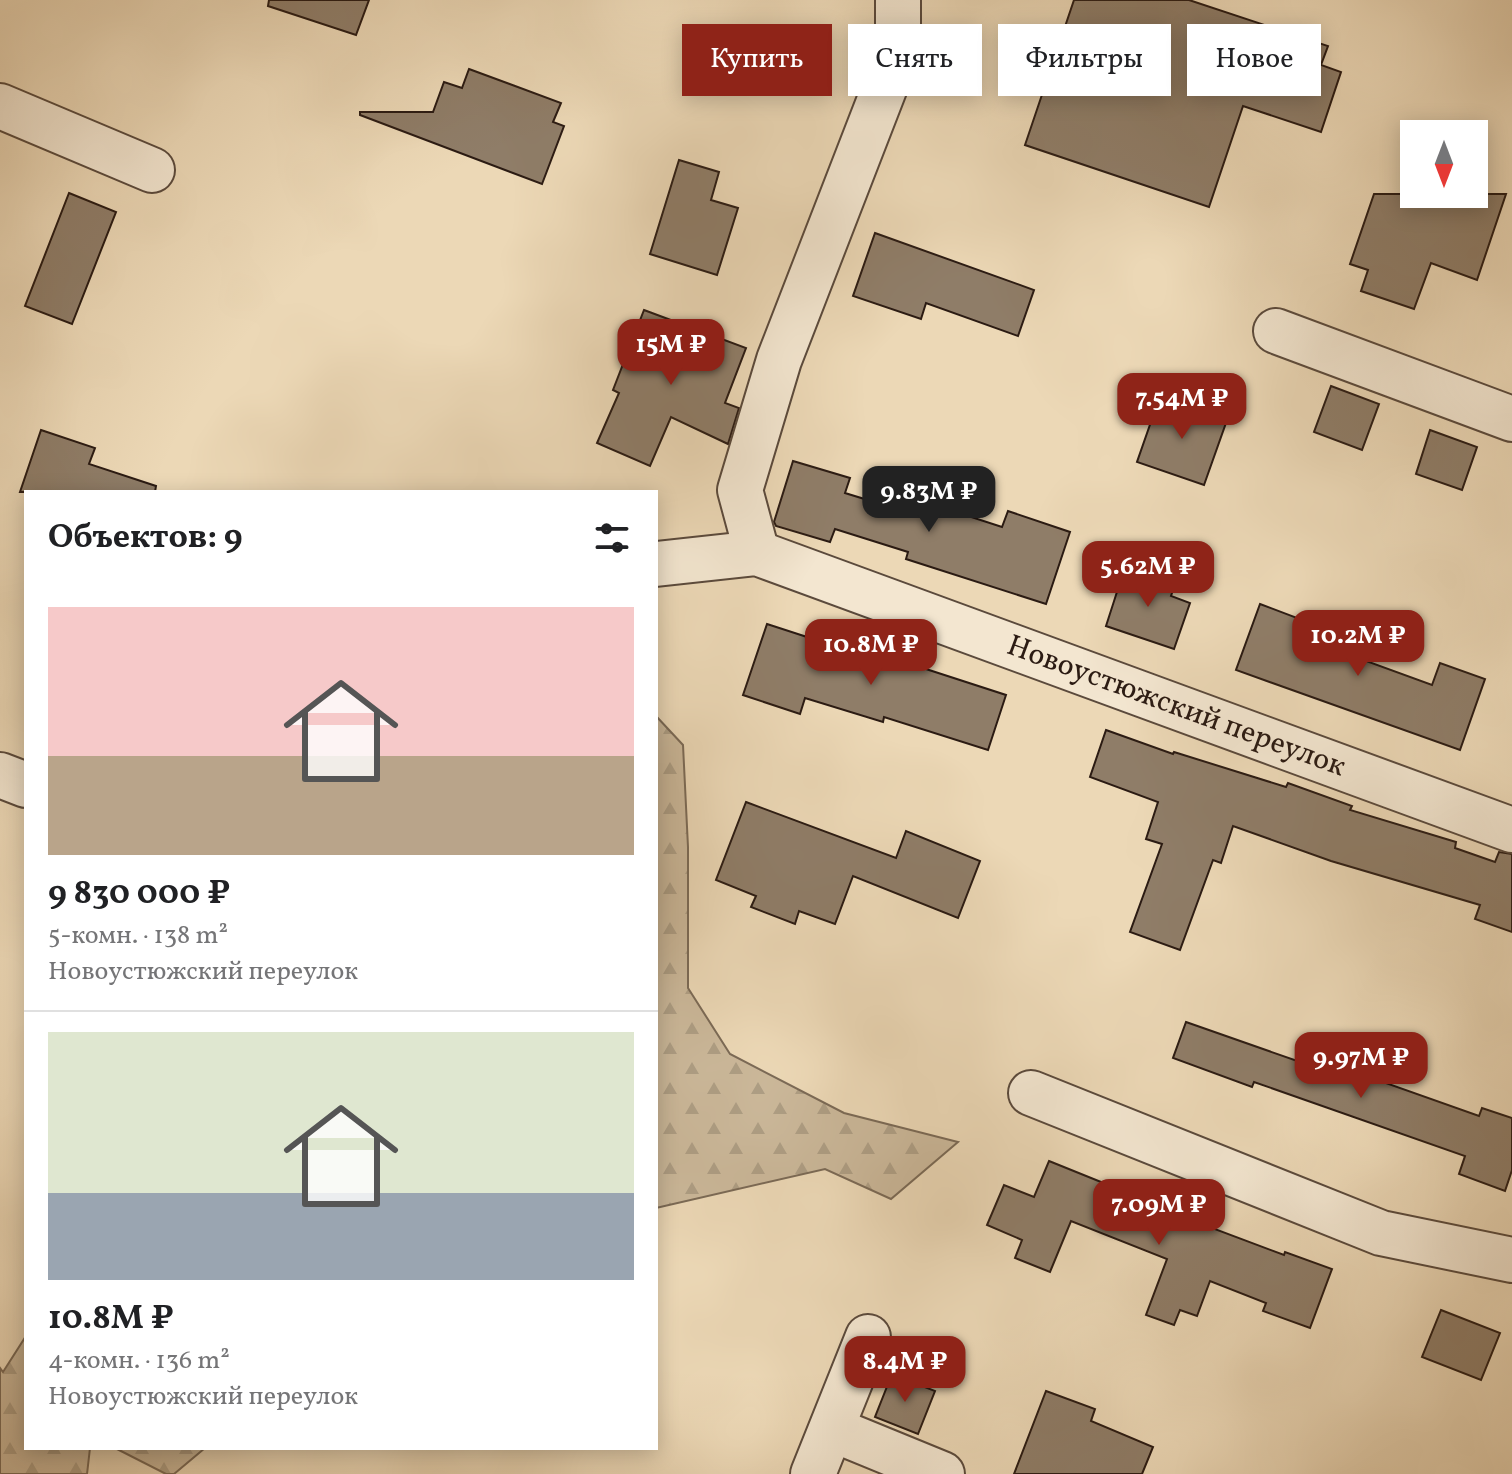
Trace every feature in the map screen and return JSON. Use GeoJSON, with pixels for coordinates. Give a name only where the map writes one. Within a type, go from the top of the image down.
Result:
{"type":"FeatureCollection","features":[{"type":"Feature","properties":{"kind":"street"},"geometry":{"type":"LineString","coordinates":[[757,553],[740,490],[779,360],[898,53],[898,0]]}},
{"type":"Feature","properties":{"kind":"street"},"geometry":{"type":"LineString","coordinates":[[0,106],[152,170]]}},
{"type":"Feature","properties":{"kind":"street"},"geometry":{"type":"LineString","coordinates":[[1276,331],[1512,419]]}},
{"type":"Feature","properties":{"kind":"street","name":"Новоустюжский переулок"},"geometry":{"type":"LineString","coordinates":[[658,564],[757,553],[1512,830]]}},
{"type":"Feature","properties":{"kind":"street"},"geometry":{"type":"LineString","coordinates":[[0,775],[24,784]]}},
{"type":"Feature","properties":{"kind":"street"},"geometry":{"type":"LineString","coordinates":[[1031,1093],[1381,1233],[1512,1260]]}},
{"type":"Feature","properties":{"kind":"street"},"geometry":{"type":"LineString","coordinates":[[813,1474],[868,1337]]}},
{"type":"Feature","properties":{"kind":"street"},"geometry":{"type":"LineString","coordinates":[[832,1429],[942,1474]]}},
{"type":"Feature","properties":{"kind":"green space"},"geometry":{"type":"Polygon","coordinates":[[[658,718],[683,745],[688,847],[688,988],[730,1054],[844,1113],[958,1142],[891,1199],[825,1169],[658,1208],[658,718]]]}},
{"type":"Feature","properties":{"kind":"green space"},"geometry":{"type":"Polygon","coordinates":[[[24,1339],[24,1450],[90,1450],[87,1474],[0,1474],[0,1368],[3,1372],[24,1339]]]}},
{"type":"Feature","properties":{"kind":"green space"},"geometry":{"type":"Polygon","coordinates":[[[119,1450],[203,1450],[174,1474],[166,1474],[119,1450]]]}},
{"type":"Feature","properties":{"kind":"building"},"geometry":{"type":"Polygon","coordinates":[[[269,0],[369,0],[356,35],[268,6],[269,0]]]}},
{"type":"Feature","properties":{"kind":"building"},"geometry":{"type":"Polygon","coordinates":[[[1074,0],[1189,0],[1262,24],[1187,24],[1187,96],[1321,96],[1321,65],[1341,72],[1321,132],[1243,106],[1209,207],[1025,145],[1042,96],[1171,96],[1171,24],[1066,24],[1074,0]]]}},
{"type":"Feature","properties":{"kind":"building"},"geometry":{"type":"Polygon","coordinates":[[[1321,44],[1328,46],[1321,65],[1321,44]]]}},
{"type":"Feature","properties":{"kind":"building"},"geometry":{"type":"Polygon","coordinates":[[[469,69],[561,103],[553,122],[564,126],[542,184],[360,115],[360,112],[433,112],[444,82],[462,88],[469,69]]]}},
{"type":"Feature","properties":{"kind":"building"},"geometry":{"type":"Polygon","coordinates":[[[679,160],[719,172],[711,200],[738,208],[717,275],[650,254],[679,160]]]}},
{"type":"Feature","properties":{"kind":"building"},"geometry":{"type":"Polygon","coordinates":[[[69,193],[116,212],[72,324],[25,306],[69,193]]]}},
{"type":"Feature","properties":{"kind":"building"},"geometry":{"type":"Polygon","coordinates":[[[1374,194],[1400,194],[1400,208],[1488,208],[1488,194],[1506,194],[1477,280],[1431,263],[1414,309],[1361,291],[1368,270],[1350,264],[1374,194]]]}},
{"type":"Feature","properties":{"kind":"building"},"geometry":{"type":"Polygon","coordinates":[[[875,233],[1034,290],[1018,336],[926,303],[921,319],[853,296],[875,233]]]}},
{"type":"Feature","properties":{"kind":"building"},"geometry":{"type":"Polygon","coordinates":[[[644,310],[746,348],[725,403],[739,408],[728,444],[671,417],[650,466],[597,443],[619,393],[613,390],[644,310]]]}},
{"type":"Feature","properties":{"kind":"building"},"geometry":{"type":"Polygon","coordinates":[[[1331,386],[1379,404],[1362,450],[1314,432],[1331,386]]]}},
{"type":"Feature","properties":{"kind":"building"},"geometry":{"type":"Polygon","coordinates":[[[1160,396],[1227,420],[1204,485],[1137,462],[1160,396]]]}},
{"type":"Feature","properties":{"kind":"building"},"geometry":{"type":"Polygon","coordinates":[[[41,430],[95,448],[89,464],[156,486],[155,490],[20,492],[41,430]]]}},
{"type":"Feature","properties":{"kind":"building"},"geometry":{"type":"Polygon","coordinates":[[[1430,430],[1477,447],[1462,490],[1416,474],[1430,430]]]}},
{"type":"Feature","properties":{"kind":"building"},"geometry":{"type":"Polygon","coordinates":[[[793,461],[850,478],[845,493],[920,516],[925,502],[1002,527],[1008,511],[1070,532],[1046,604],[906,559],[908,552],[835,529],[830,542],[776,526],[774,522],[793,461]]]}},
{"type":"Feature","properties":{"kind":"building"},"geometry":{"type":"Polygon","coordinates":[[[1125,567],[1175,584],[1171,596],[1190,603],[1174,649],[1106,626],[1125,567]]]}},
{"type":"Feature","properties":{"kind":"building"},"geometry":{"type":"Polygon","coordinates":[[[1260,604],[1371,646],[1366,661],[1432,685],[1440,663],[1485,679],[1460,750],[1236,670],[1260,604]]]}},
{"type":"Feature","properties":{"kind":"building"},"geometry":{"type":"Polygon","coordinates":[[[767,624],[847,650],[849,644],[1006,695],[988,750],[884,717],[883,722],[805,698],[800,714],[743,695],[767,624]]]}},
{"type":"Feature","properties":{"kind":"building"},"geometry":{"type":"Polygon","coordinates":[[[1106,730],[1173,754],[1286,787],[1288,783],[1352,806],[1350,810],[1456,842],[1455,848],[1495,862],[1499,852],[1512,854],[1512,932],[1475,919],[1480,905],[1331,861],[1233,826],[1221,863],[1213,860],[1180,950],[1130,932],[1162,844],[1146,839],[1158,802],[1090,777],[1106,730]]]}},
{"type":"Feature","properties":{"kind":"building"},"geometry":{"type":"Polygon","coordinates":[[[746,802],[896,858],[906,831],[980,861],[958,918],[853,876],[835,924],[799,911],[795,924],[751,907],[756,896],[716,880],[746,802]]]}},
{"type":"Feature","properties":{"kind":"building"},"geometry":{"type":"Polygon","coordinates":[[[1186,1022],[1303,1063],[1307,1051],[1364,1072],[1363,1075],[1479,1116],[1482,1108],[1512,1118],[1512,1170],[1505,1191],[1459,1174],[1465,1156],[1254,1082],[1252,1087],[1173,1058],[1186,1022]]]}},
{"type":"Feature","properties":{"kind":"building"},"geometry":{"type":"Polygon","coordinates":[[[1049,1161],[1172,1213],[1284,1255],[1285,1252],[1332,1269],[1310,1328],[1263,1311],[1266,1303],[1210,1281],[1197,1316],[1180,1310],[1174,1325],[1146,1315],[1167,1259],[1071,1221],[1050,1272],[1015,1258],[1022,1240],[987,1225],[1004,1185],[1034,1197],[1049,1161]]]}},
{"type":"Feature","properties":{"kind":"building"},"geometry":{"type":"Polygon","coordinates":[[[1441,1310],[1500,1333],[1481,1380],[1422,1357],[1441,1310]]]}},
{"type":"Feature","properties":{"kind":"building"},"geometry":{"type":"Polygon","coordinates":[[[892,1374],[935,1391],[918,1434],[875,1417],[892,1374]]]}},
{"type":"Feature","properties":{"kind":"building"},"geometry":{"type":"Polygon","coordinates":[[[1046,1391],[1095,1409],[1091,1421],[1153,1447],[1142,1474],[1014,1474],[1046,1391]]]}}]}
